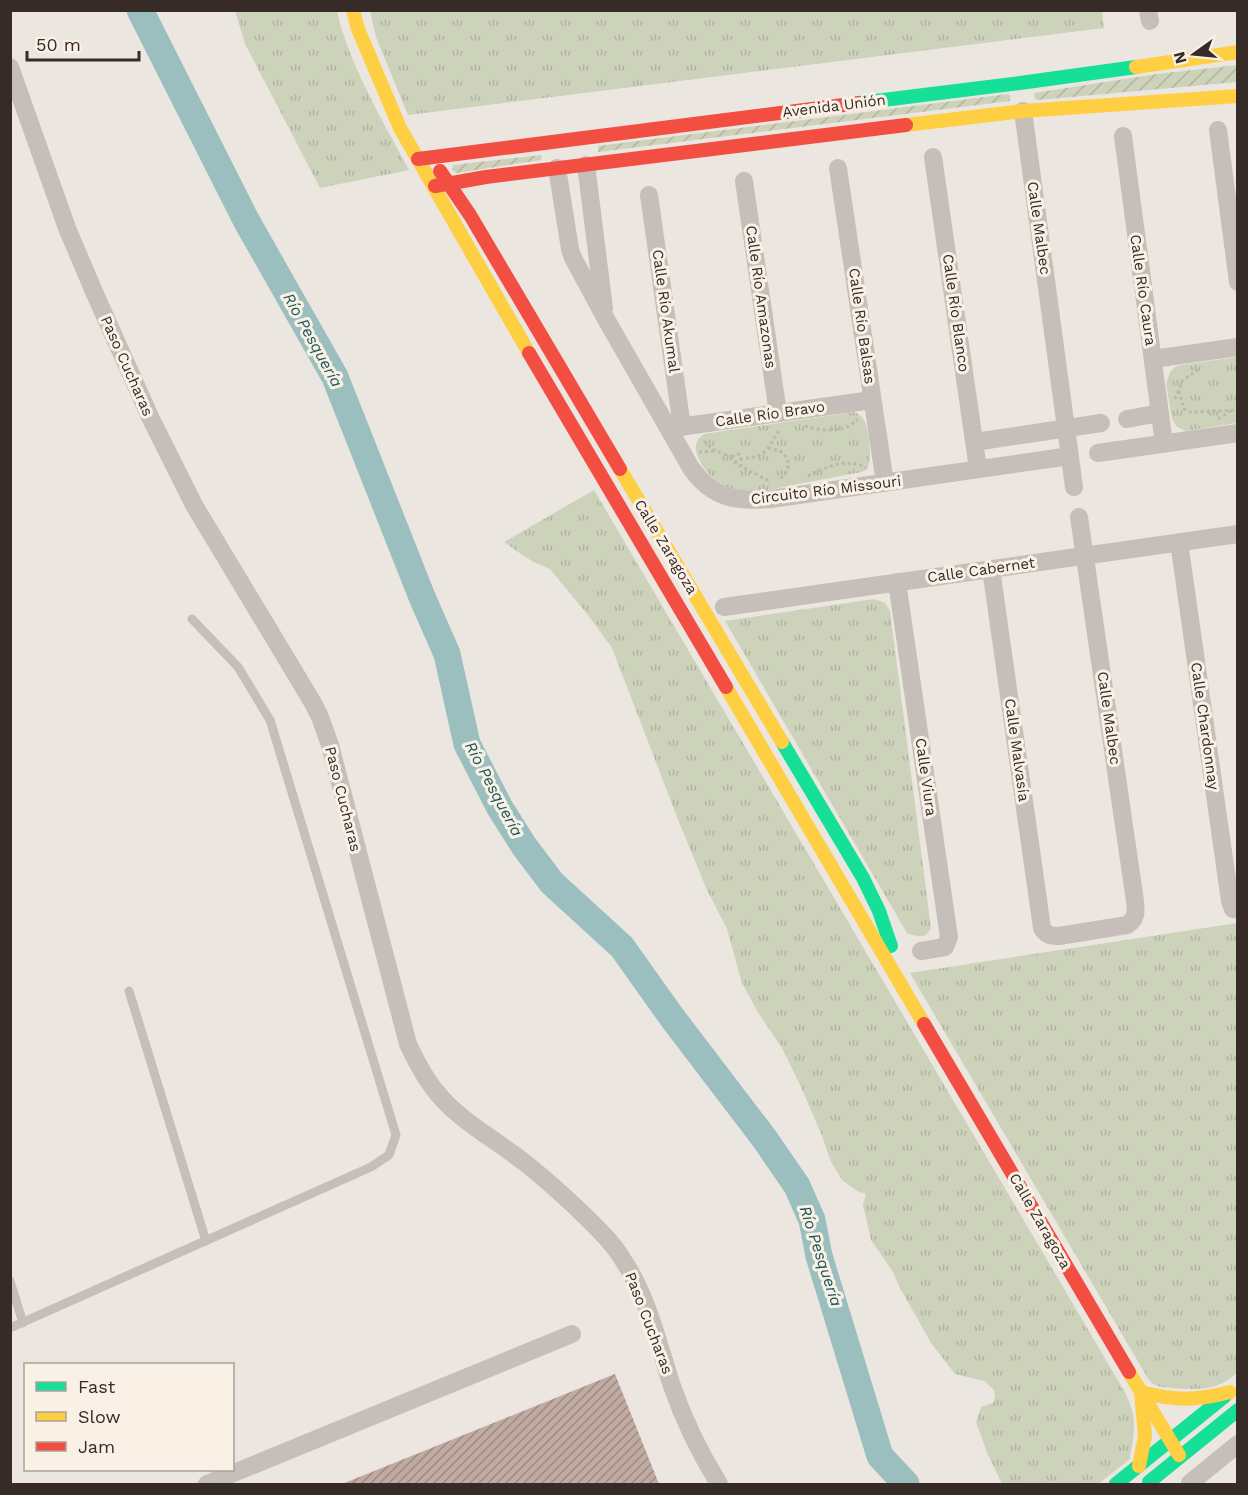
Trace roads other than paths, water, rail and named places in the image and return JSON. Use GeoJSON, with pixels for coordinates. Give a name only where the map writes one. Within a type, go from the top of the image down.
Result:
{"type":"FeatureCollection","features":[{"type":"Feature","properties":{"kind":"street","name":"Calle Zaragoza"},"geometry":{"type":"LineString","coordinates":[[353,10],[362,39],[400,128],[424,158],[449,183],[470,214],[867,886],[886,931],[901,984]]}},
{"type":"Feature","properties":{"kind":"street","name":"Avenida Unión"},"geometry":{"type":"LineString","coordinates":[[433,186],[586,165],[1022,97],[1238,52]]}},
{"type":"Feature","properties":{"kind":"street","name":"Paso Cucharas"},"geometry":{"type":"LineString","coordinates":[[10,68],[67,228],[151,419],[194,504],[320,717],[330,745],[408,1044],[428,1082],[453,1110],[539,1173],[596,1227],[623,1259],[641,1296],[688,1428],[719,1485]]}},
{"type":"Feature","properties":{"kind":"street","name":"Avenida Unión"},"geometry":{"type":"LineString","coordinates":[[424,158],[582,138],[1022,97],[1238,96]]}},
{"type":"Feature","properties":{"kind":"street","name":"Calle Malbec"},"geometry":{"type":"LineString","coordinates":[[1022,97],[1074,487]]}},
{"type":"Feature","properties":{"kind":"street"},"geometry":{"type":"LineString","coordinates":[[1218,130],[1238,282]]}},
{"type":"Feature","properties":{"kind":"street","name":"Calle Río Caura"},"geometry":{"type":"LineString","coordinates":[[1123,136],[1153,359],[1167,408],[1164,444]]}},
{"type":"Feature","properties":{"kind":"street"},"geometry":{"type":"LineString","coordinates":[[582,138],[586,165]]}},
{"type":"Feature","properties":{"kind":"street"},"geometry":{"type":"LineString","coordinates":[[553,142],[557,168]]}},
{"type":"Feature","properties":{"kind":"street","name":"Calle Río Blanco"},"geometry":{"type":"LineString","coordinates":[[933,157],[978,469]]}},
{"type":"Feature","properties":{"kind":"street","name":"Calle Zaragoza"},"geometry":{"type":"LineString","coordinates":[[424,158],[433,186],[492,290],[1180,1456]]}},
{"type":"Feature","properties":{"kind":"street","name":"Circuito Río Missouri"},"geometry":{"type":"LineString","coordinates":[[586,165],[606,319]]}},
{"type":"Feature","properties":{"kind":"street","name":"Circuito Río Missouri"},"geometry":{"type":"LineString","coordinates":[[557,168],[571,254],[606,319],[675,428],[691,468],[701,481],[721,495],[748,501],[771,499],[1070,456]]}},
{"type":"Feature","properties":{"kind":"street","name":"Calle Río Balsas"},"geometry":{"type":"LineString","coordinates":[[838,168],[885,483]]}},
{"type":"Feature","properties":{"kind":"street"},"geometry":{"type":"LineString","coordinates":[[470,214],[469,204],[472,193],[486,177]]}},
{"type":"Feature","properties":{"kind":"street","name":"Calle Río Amazonas"},"geometry":{"type":"LineString","coordinates":[[744,181],[780,420]]}},
{"type":"Feature","properties":{"kind":"street","name":"Calle Río Akumal"},"geometry":{"type":"LineString","coordinates":[[649,195],[675,428]]}},
{"type":"Feature","properties":{"kind":"street"},"geometry":{"type":"LineString","coordinates":[[1153,359],[1238,347]]}},
{"type":"Feature","properties":{"kind":"street","name":"Calle Río Bravo"},"geometry":{"type":"LineString","coordinates":[[675,428],[780,420],[872,399]]}},
{"type":"Feature","properties":{"kind":"street"},"geometry":{"type":"LineString","coordinates":[[1127,419],[1167,408]]}},
{"type":"Feature","properties":{"kind":"street"},"geometry":{"type":"LineString","coordinates":[[975,442],[1101,423]]}},
{"type":"Feature","properties":{"kind":"street"},"geometry":{"type":"LineString","coordinates":[[1098,453],[1238,433]]}},
{"type":"Feature","properties":{"kind":"street","name":"Calle Malbec"},"geometry":{"type":"LineString","coordinates":[[1044,932],[1053,936],[1122,927],[1132,922],[1136,909],[1079,517]]}},
{"type":"Feature","properties":{"kind":"street","name":"Calle Cabernet"},"geometry":{"type":"LineString","coordinates":[[724,607],[1238,534]]}},
{"type":"Feature","properties":{"kind":"street","name":"Calle Chardonnay"},"geometry":{"type":"LineString","coordinates":[[1179,542],[1230,901],[1235,909]]}},
{"type":"Feature","properties":{"kind":"street","name":"Calle Malvasía"},"geometry":{"type":"LineString","coordinates":[[991,569],[1040,918],[1044,932]]}},
{"type":"Feature","properties":{"kind":"street","name":"Calle Viura"},"geometry":{"type":"LineString","coordinates":[[897,582],[949,937],[945,947],[921,951]]}},
{"type":"Feature","properties":{"kind":"street"},"geometry":{"type":"LineString","coordinates":[[682,613],[699,602]]}},
{"type":"Feature","properties":{"kind":"street"},"geometry":{"type":"LineString","coordinates":[[207,1485],[572,1334]]}},
{"type":"Feature","properties":{"kind":"street"},"geometry":{"type":"LineString","coordinates":[[1139,1466],[1145,1436],[1141,1392],[1166,1399],[1192,1400],[1234,1389]]}},
{"type":"Feature","properties":{"kind":"street"},"geometry":{"type":"LineString","coordinates":[[1116,1485],[1234,1389]]}},
{"type":"Feature","properties":{"kind":"street"},"geometry":{"type":"LineString","coordinates":[[1146,1485],[1238,1410]]}},
{"type":"Feature","properties":{"kind":"street"},"geometry":{"type":"LineString","coordinates":[[1180,1456],[1190,1484],[1238,1444]]}},
{"type":"Feature","properties":{"kind":"lane"},"geometry":{"type":"LineString","coordinates":[[10,1328],[371,1167],[389,1155],[396,1135],[270,720],[238,667],[192,619]]}},
{"type":"Feature","properties":{"kind":"lane"},"geometry":{"type":"LineString","coordinates":[[129,991],[206,1240]]}},
{"type":"Feature","properties":{"kind":"lane"},"geometry":{"type":"LineString","coordinates":[[10,1281],[23,1323]]}},
{"type":"Feature","properties":{"kind":"waterway","name":"Río Pesquería"},"geometry":{"type":"LineString","coordinates":[[140,10],[246,220],[335,377],[422,597],[447,654],[467,744],[500,808],[524,846],[552,883],[622,947],[797,1186],[812,1220],[819,1256],[880,1456],[906,1484]]}}]}
